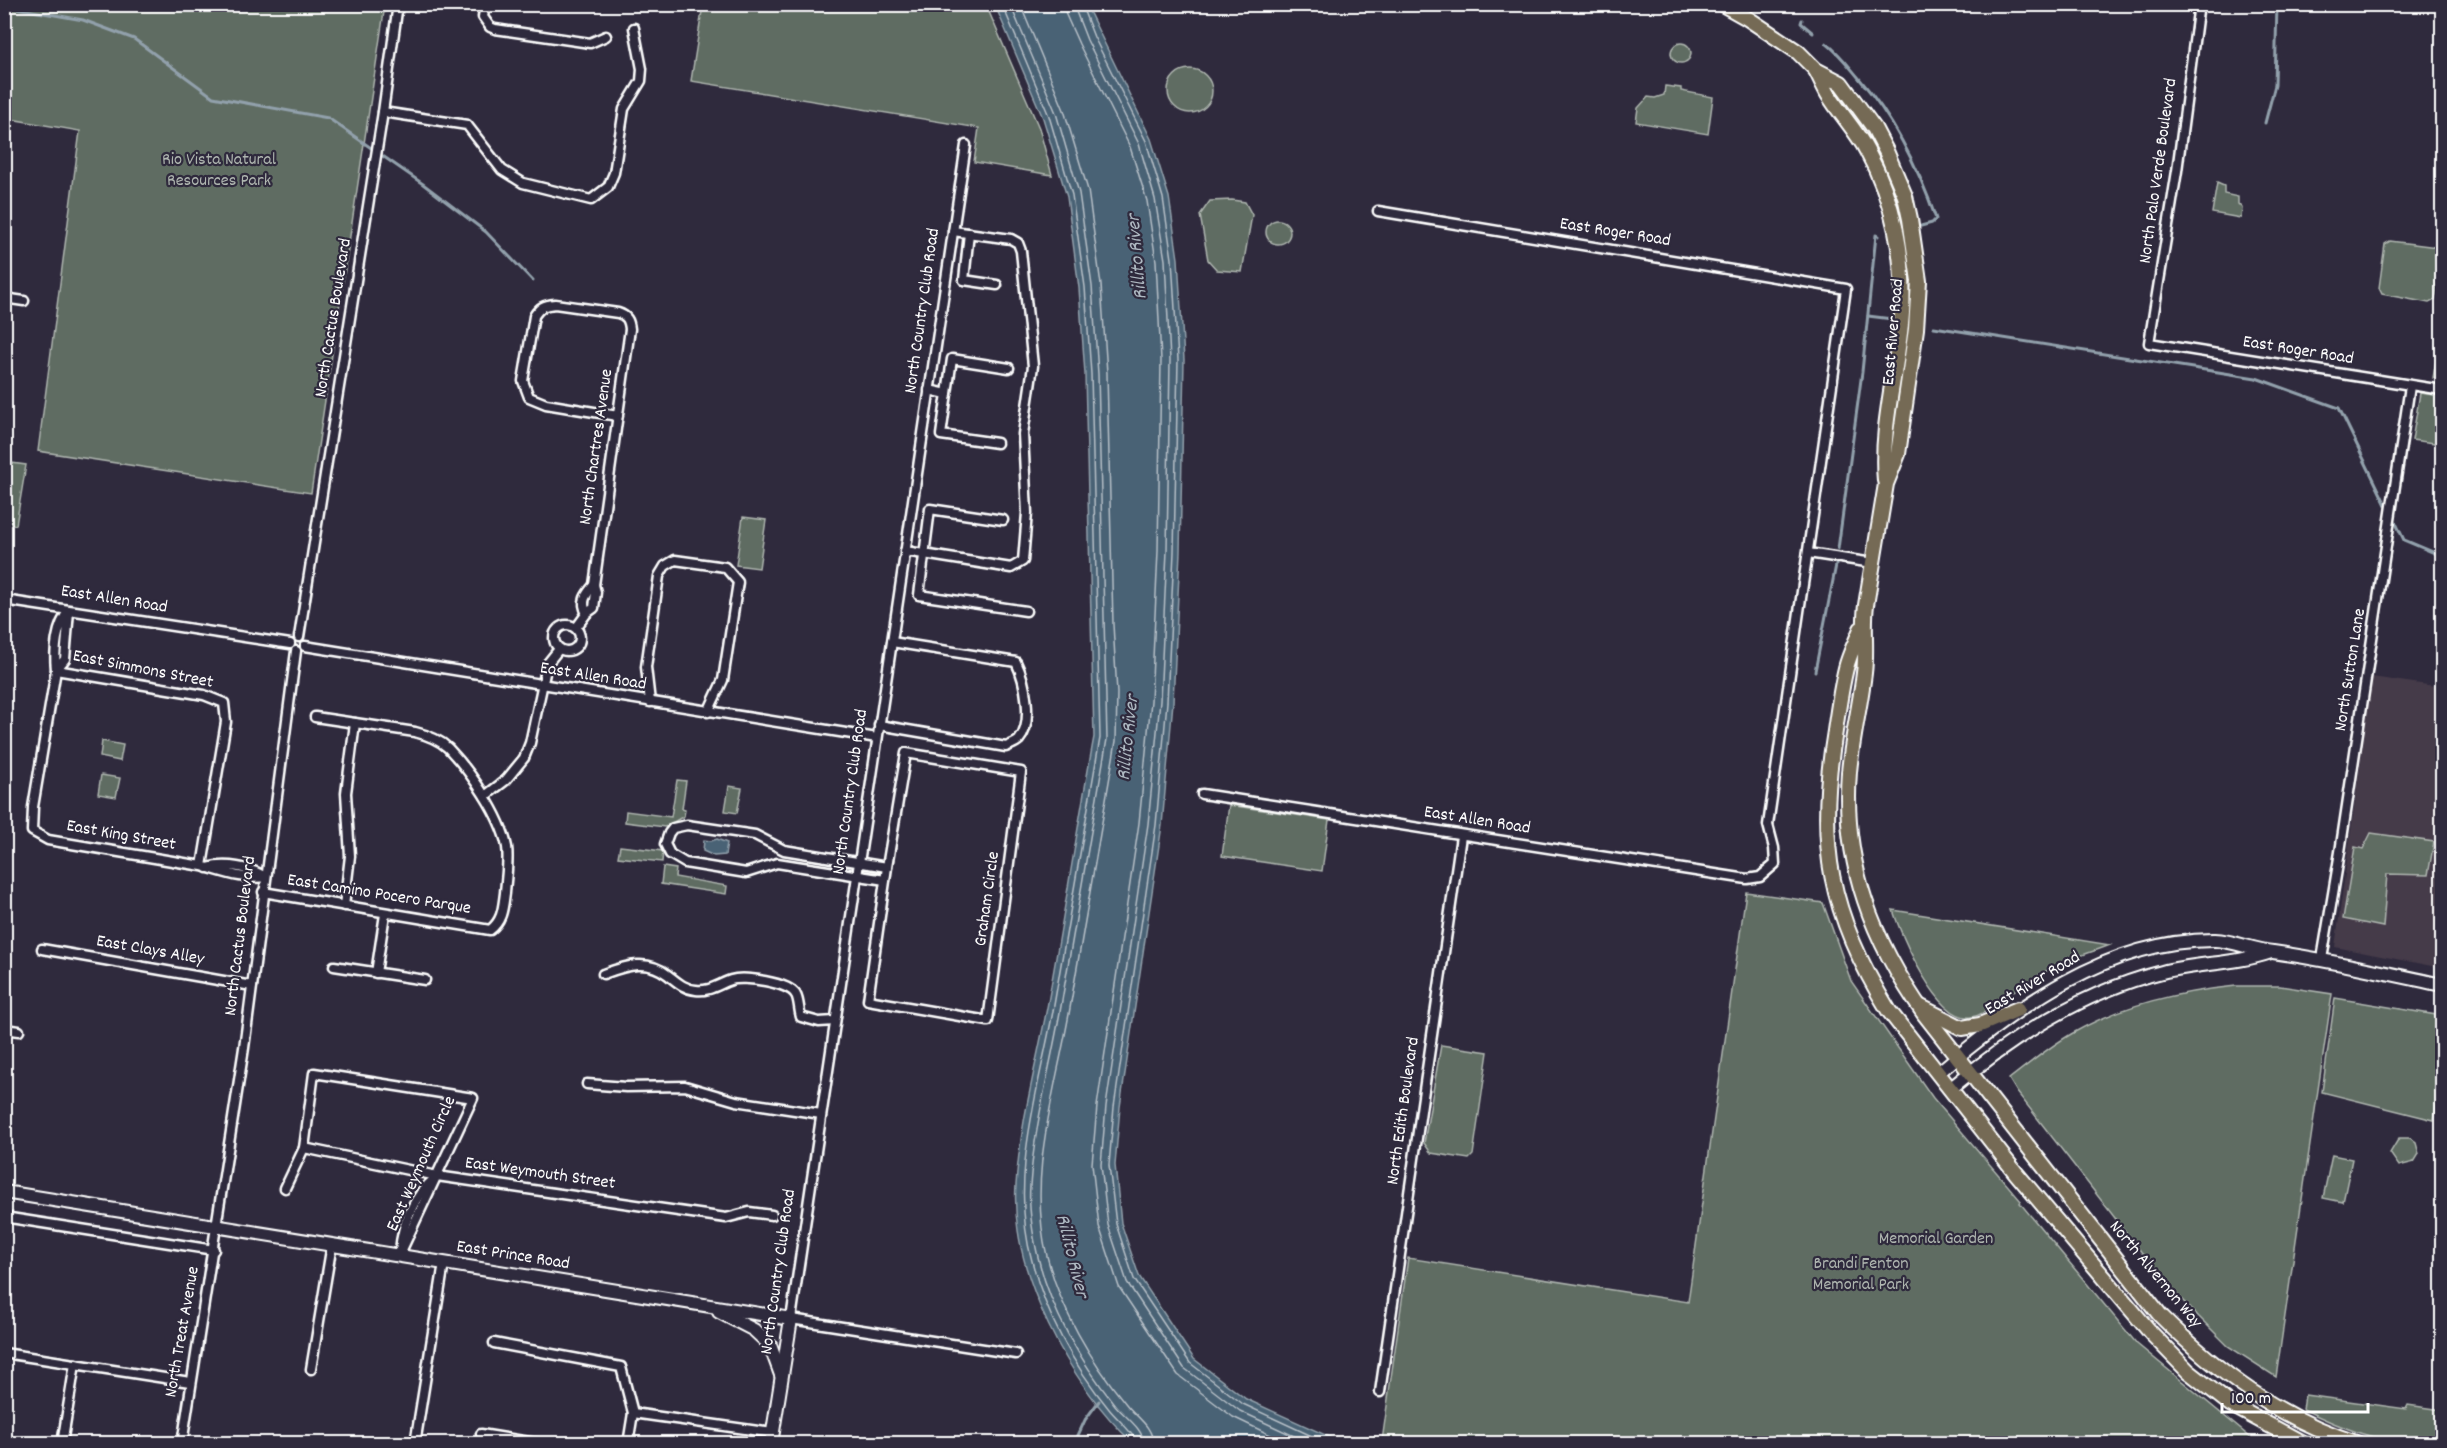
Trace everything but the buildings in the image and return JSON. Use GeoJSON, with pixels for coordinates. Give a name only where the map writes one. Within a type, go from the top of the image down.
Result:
{"type":"FeatureCollection","features":[{"type":"Feature","properties":{"kind":"main road","name":"East River Road"},"geometry":{"type":"LineString","coordinates":[[1722,4],[1745,16],[1798,52],[1816,70],[1841,83],[1874,128],[1897,175],[1914,238],[1919,281],[1916,329],[1898,454],[1886,484],[1864,621],[1864,671],[1849,772],[1850,836],[1857,873],[1875,931],[1895,972],[1917,1005],[1958,1056],[2018,1009],[2096,967],[2138,951],[2187,942],[2216,940],[2271,952],[2322,959],[2442,985]]}},
{"type":"Feature","properties":{"kind":"main road","name":"East River Road"},"geometry":{"type":"LineString","coordinates":[[1864,621],[1846,666],[1829,763],[1825,825],[1830,865],[1840,909],[1861,962],[1890,1011],[1950,1089],[2013,1042],[2066,1009],[2115,987],[2162,972],[2214,962],[2246,960],[2271,952]]}},
{"type":"Feature","properties":{"kind":"main road"},"geometry":{"type":"LineString","coordinates":[[1917,1005],[1962,1028],[1980,1025],[2018,1009]]}},
{"type":"Feature","properties":{"kind":"main road"},"geometry":{"type":"LineString","coordinates":[[1938,1073],[1958,1056]]}},
{"type":"Feature","properties":{"kind":"main road","name":"North Alvernon Way"},"geometry":{"type":"LineString","coordinates":[[1958,1056],[2160,1315],[2195,1350],[2230,1379],[2270,1404],[2307,1424],[2359,1443]]}},
{"type":"Feature","properties":{"kind":"main road"},"geometry":{"type":"LineString","coordinates":[[1950,1089],[2016,1173],[2151,1334],[2188,1371],[2230,1404],[2304,1443]]}},
{"type":"Feature","properties":{"kind":"main road","name":"East Prince Road"},"geometry":{"type":"LineString","coordinates":[[4,1192],[791,1319]]}},
{"type":"Feature","properties":{"kind":"main road"},"geometry":{"type":"LineString","coordinates":[[707,1306],[754,1330],[770,1345],[782,1377]]}},
{"type":"Feature","properties":{"kind":"main road","name":"North Country Club Road"},"geometry":{"type":"LineString","coordinates":[[772,1438],[791,1319]]}},
{"type":"Feature","properties":{"kind":"street","name":"North Cactus Boulevard"},"geometry":{"type":"LineString","coordinates":[[299,637],[383,112],[398,4]]}},
{"type":"Feature","properties":{"kind":"street","name":"North Palo Verde Boulevard"},"geometry":{"type":"LineString","coordinates":[[2149,343],[2177,171],[2199,4]]}},
{"type":"Feature","properties":{"kind":"street"},"geometry":{"type":"LineString","coordinates":[[484,7],[485,25],[495,29],[590,44],[606,36]]}},
{"type":"Feature","properties":{"kind":"street"},"geometry":{"type":"LineString","coordinates":[[383,112],[467,125],[502,170],[523,183],[591,200],[608,187],[615,170],[624,109],[641,81],[642,69],[634,28]]}},
{"type":"Feature","properties":{"kind":"street","name":"North Country Club Road"},"geometry":{"type":"LineString","coordinates":[[791,1319],[966,145]]}},
{"type":"Feature","properties":{"kind":"street","name":"East Roger Road"},"geometry":{"type":"LineString","coordinates":[[1378,211],[1846,289],[1808,553]]}},
{"type":"Feature","properties":{"kind":"street"},"geometry":{"type":"LineString","coordinates":[[905,551],[1011,568],[1023,561],[1027,513],[1023,434],[1033,373],[1021,251],[1018,243],[1011,239],[953,231]]}},
{"type":"Feature","properties":{"kind":"street"},"geometry":{"type":"LineString","coordinates":[[969,233],[964,280],[998,285]]}},
{"type":"Feature","properties":{"kind":"street"},"geometry":{"type":"LineString","coordinates":[[4,298],[24,301]]}},
{"type":"Feature","properties":{"kind":"street","name":"North Chartres Avenue"},"geometry":{"type":"LineString","coordinates":[[576,628],[587,613],[594,608],[596,592],[594,585],[618,416],[630,329],[629,322],[624,315],[555,304],[539,308],[534,316],[523,381],[529,397],[546,404],[618,416]]}},
{"type":"Feature","properties":{"kind":"street","name":"East Roger Road"},"geometry":{"type":"LineString","coordinates":[[2149,343],[2442,390]]}},
{"type":"Feature","properties":{"kind":"street"},"geometry":{"type":"LineString","coordinates":[[997,443],[941,435],[952,359],[1009,368]]}},
{"type":"Feature","properties":{"kind":"street","name":"North Sutton Lane"},"geometry":{"type":"LineString","coordinates":[[2322,959],[2344,829],[2410,386]]}},
{"type":"Feature","properties":{"kind":"street"},"geometry":{"type":"LineString","coordinates":[[929,390],[947,393]]}},
{"type":"Feature","properties":{"kind":"street"},"geometry":{"type":"LineString","coordinates":[[1003,520],[930,509],[919,594],[1026,611]]}},
{"type":"Feature","properties":{"kind":"street"},"geometry":{"type":"LineString","coordinates":[[1808,553],[1873,563]]}},
{"type":"Feature","properties":{"kind":"street","name":"East Allen Road"},"geometry":{"type":"LineString","coordinates":[[1202,794],[1747,879],[1760,877],[1774,864],[1774,848],[1768,825],[1808,553]]}},
{"type":"Feature","properties":{"kind":"street"},"geometry":{"type":"LineString","coordinates":[[651,702],[646,667],[659,576],[664,566],[675,560],[726,567],[738,582],[723,680],[708,712]]}},
{"type":"Feature","properties":{"kind":"street","name":"East Allen Road"},"geometry":{"type":"LineString","coordinates":[[5,601],[290,644]]}},
{"type":"Feature","properties":{"kind":"street"},"geometry":{"type":"LineString","coordinates":[[56,670],[55,657],[61,619],[69,611]]}},
{"type":"Feature","properties":{"kind":"street","name":"North Chartres Avenue"},"geometry":{"type":"LineString","coordinates":[[568,624],[576,628],[580,635],[577,646],[566,651],[559,649],[553,637],[556,629],[568,624]]}},
{"type":"Feature","properties":{"kind":"street"},"geometry":{"type":"LineString","coordinates":[[299,637],[304,640],[305,646],[301,651],[291,649],[290,644],[293,638],[299,637]]}},
{"type":"Feature","properties":{"kind":"street"},"geometry":{"type":"LineString","coordinates":[[879,724],[1006,747],[1019,740],[1025,729],[1026,694],[1023,677],[1016,662],[892,642]]}},
{"type":"Feature","properties":{"kind":"street","name":"East Allen Road"},"geometry":{"type":"LineString","coordinates":[[305,646],[877,738]]}},
{"type":"Feature","properties":{"kind":"street","name":"North Chartres Avenue"},"geometry":{"type":"LineString","coordinates":[[485,796],[506,780],[524,758],[530,744],[547,664],[559,649]]}},
{"type":"Feature","properties":{"kind":"street","name":"North Cactus Boulevard"},"geometry":{"type":"LineString","coordinates":[[217,1225],[252,986],[296,651]]}},
{"type":"Feature","properties":{"kind":"street","name":"East Simmons Street"},"geometry":{"type":"LineString","coordinates":[[56,670],[204,695],[224,703],[226,722],[205,867]]}},
{"type":"Feature","properties":{"kind":"street","name":"East King Street"},"geometry":{"type":"LineString","coordinates":[[56,670],[33,807],[32,831],[48,840],[205,867],[219,873],[253,879],[266,877]]}},
{"type":"Feature","properties":{"kind":"street"},"geometry":{"type":"LineString","coordinates":[[315,717],[430,736],[447,747],[485,796]]}},
{"type":"Feature","properties":{"kind":"street"},"geometry":{"type":"LineString","coordinates":[[344,906],[350,856],[346,793],[355,723]]}},
{"type":"Feature","properties":{"kind":"street","name":"Graham Circle"},"geometry":{"type":"LineString","coordinates":[[906,753],[1021,772],[988,1021],[868,1000],[886,867],[906,753]]}},
{"type":"Feature","properties":{"kind":"street","name":"East Camino Pocero Parque"},"geometry":{"type":"LineString","coordinates":[[263,892],[490,930],[502,915],[507,848],[498,819],[485,796]]}},
{"type":"Feature","properties":{"kind":"street"},"geometry":{"type":"LineString","coordinates":[[885,880],[777,863],[746,873],[685,863],[670,854],[666,844],[673,828],[687,825],[755,835],[784,850],[886,867]]}},
{"type":"Feature","properties":{"kind":"street","name":"North Edith Boulevard"},"geometry":{"type":"LineString","coordinates":[[1380,1392],[1461,836]]}},
{"type":"Feature","properties":{"kind":"street"},"geometry":{"type":"LineString","coordinates":[[376,973],[385,914]]}},
{"type":"Feature","properties":{"kind":"street","name":"East Clays Alley"},"geometry":{"type":"LineString","coordinates":[[42,949],[252,986]]}},
{"type":"Feature","properties":{"kind":"street"},"geometry":{"type":"LineString","coordinates":[[603,974],[638,964],[651,966],[664,972],[684,987],[697,990],[709,990],[743,978],[786,986],[796,994],[801,1017],[809,1021],[835,1021]]}},
{"type":"Feature","properties":{"kind":"street"},"geometry":{"type":"LineString","coordinates":[[334,966],[425,980]]}},
{"type":"Feature","properties":{"kind":"street"},"geometry":{"type":"LineString","coordinates":[[4,1029],[18,1031]]}},
{"type":"Feature","properties":{"kind":"street","name":"East Weymouth Circle"},"geometry":{"type":"LineString","coordinates":[[304,1148],[314,1073],[472,1098],[437,1176]]}},
{"type":"Feature","properties":{"kind":"street"},"geometry":{"type":"LineString","coordinates":[[587,1084],[626,1087],[685,1086],[736,1101],[821,1114]]}},
{"type":"Feature","properties":{"kind":"street"},"geometry":{"type":"LineString","coordinates":[[285,1188],[304,1148]]}},
{"type":"Feature","properties":{"kind":"street","name":"East Weymouth Street"},"geometry":{"type":"LineString","coordinates":[[304,1148],[437,1176],[726,1218],[748,1212],[772,1215]]}},
{"type":"Feature","properties":{"kind":"street"},"geometry":{"type":"LineString","coordinates":[[399,1256],[401,1233],[421,1189],[437,1176]]}},
{"type":"Feature","properties":{"kind":"street"},"geometry":{"type":"LineString","coordinates":[[4,1217],[214,1250]]}},
{"type":"Feature","properties":{"kind":"street","name":"North Treat Avenue"},"geometry":{"type":"LineString","coordinates":[[182,1443],[217,1225]]}},
{"type":"Feature","properties":{"kind":"street"},"geometry":{"type":"LineString","coordinates":[[311,1369],[332,1244]]}},
{"type":"Feature","properties":{"kind":"street"},"geometry":{"type":"LineString","coordinates":[[415,1443],[444,1263]]}},
{"type":"Feature","properties":{"kind":"street","name":"East Prince Road"},"geometry":{"type":"LineString","coordinates":[[791,1319],[1017,1354]]}},
{"type":"Feature","properties":{"kind":"street"},"geometry":{"type":"LineString","coordinates":[[494,1343],[621,1367],[633,1413],[628,1443]]}},
{"type":"Feature","properties":{"kind":"street"},"geometry":{"type":"LineString","coordinates":[[4,1353],[190,1382]]}},
{"type":"Feature","properties":{"kind":"street"},"geometry":{"type":"LineString","coordinates":[[62,1443],[75,1364]]}},
{"type":"Feature","properties":{"kind":"street"},"geometry":{"type":"LineString","coordinates":[[633,1413],[772,1438]]}},
{"type":"Feature","properties":{"kind":"street"},"geometry":{"type":"LineString","coordinates":[[481,1434],[542,1443]]}},
{"type":"Feature","properties":{"kind":"shaded area"},"geometry":{"type":"Polygon","coordinates":[[[2372,677],[2442,687],[2442,968],[2335,947],[2372,677]]]}},
{"type":"Feature","properties":{"kind":"green space","name":"Rio Vista Natural Resources Park"},"geometry":{"type":"Polygon","coordinates":[[[4,5],[385,5],[311,493],[38,451],[80,131],[5,118],[4,5]]]}},
{"type":"Feature","properties":{"kind":"green space"},"geometry":{"type":"Polygon","coordinates":[[[703,5],[986,5],[1039,128],[1052,175],[974,162],[979,128],[691,81],[703,5]]]}},
{"type":"Feature","properties":{"kind":"green space"},"geometry":{"type":"Polygon","coordinates":[[[1681,43],[1688,46],[1691,53],[1688,60],[1681,63],[1674,60],[1671,53],[1674,46],[1681,43]]]}},
{"type":"Feature","properties":{"kind":"green space"},"geometry":{"type":"Polygon","coordinates":[[[1190,69],[1199,70],[1206,75],[1211,82],[1211,100],[1206,107],[1199,112],[1190,113],[1181,112],[1174,107],[1169,100],[1168,91],[1169,82],[1174,75],[1181,70],[1190,69]]]}},
{"type":"Feature","properties":{"kind":"green space"},"geometry":{"type":"Polygon","coordinates":[[[1665,86],[1713,97],[1708,134],[1636,122],[1638,108],[1648,97],[1655,98],[1664,95],[1665,86]]]}},
{"type":"Feature","properties":{"kind":"green space"},"geometry":{"type":"Polygon","coordinates":[[[2217,183],[2224,186],[2224,194],[2238,197],[2238,204],[2242,208],[2241,218],[2212,213],[2217,183]]]}},
{"type":"Feature","properties":{"kind":"green space"},"geometry":{"type":"Polygon","coordinates":[[[1210,201],[1245,202],[1252,215],[1242,272],[1217,270],[1208,260],[1200,215],[1210,201]]]}},
{"type":"Feature","properties":{"kind":"green space"},"geometry":{"type":"Polygon","coordinates":[[[1278,220],[1286,224],[1290,232],[1286,240],[1278,244],[1270,240],[1266,232],[1270,224],[1278,220]]]}},
{"type":"Feature","properties":{"kind":"green space"},"geometry":{"type":"Polygon","coordinates":[[[2390,241],[2437,247],[2442,252],[2435,300],[2429,303],[2382,294],[2379,288],[2385,244],[2390,241]]]}},
{"type":"Feature","properties":{"kind":"green space"},"geometry":{"type":"Polygon","coordinates":[[[2442,326],[2442,379],[2433,378],[2442,326]]]}},
{"type":"Feature","properties":{"kind":"green space"},"geometry":{"type":"Polygon","coordinates":[[[2420,393],[2442,396],[2442,444],[2412,440],[2420,393]]]}},
{"type":"Feature","properties":{"kind":"green space"},"geometry":{"type":"Polygon","coordinates":[[[4,462],[26,465],[16,525],[5,523],[7,508],[5,507],[4,462]]]}},
{"type":"Feature","properties":{"kind":"green space"},"geometry":{"type":"Polygon","coordinates":[[[743,517],[766,520],[759,568],[736,565],[743,517]]]}},
{"type":"Feature","properties":{"kind":"green space"},"geometry":{"type":"Polygon","coordinates":[[[102,741],[123,745],[120,761],[100,757],[102,741]]]}},
{"type":"Feature","properties":{"kind":"green space"},"geometry":{"type":"Polygon","coordinates":[[[101,775],[120,778],[116,797],[98,794],[101,775]]]}},
{"type":"Feature","properties":{"kind":"green space"},"geometry":{"type":"Polygon","coordinates":[[[677,780],[686,781],[682,809],[685,810],[684,816],[665,827],[625,822],[626,811],[671,817],[677,780]]]}},
{"type":"Feature","properties":{"kind":"green space"},"geometry":{"type":"Polygon","coordinates":[[[729,786],[742,788],[737,813],[725,811],[729,786]]]}},
{"type":"Feature","properties":{"kind":"green space"},"geometry":{"type":"Polygon","coordinates":[[[1229,805],[1329,820],[1322,871],[1222,856],[1229,805]]]}},
{"type":"Feature","properties":{"kind":"green space"},"geometry":{"type":"Polygon","coordinates":[[[2371,833],[2434,842],[2428,875],[2387,874],[2383,927],[2343,919],[2355,847],[2363,849],[2371,833]]]}},
{"type":"Feature","properties":{"kind":"green space"},"geometry":{"type":"Polygon","coordinates":[[[620,846],[663,851],[662,862],[618,857],[620,846]]]}},
{"type":"Feature","properties":{"kind":"green space"},"geometry":{"type":"Polygon","coordinates":[[[663,867],[676,869],[675,877],[727,886],[726,894],[661,884],[663,867]]]}},
{"type":"Feature","properties":{"kind":"green space","name":"Brandi Fenton Memorial Park"},"geometry":{"type":"Polygon","coordinates":[[[1746,892],[1823,903],[1851,981],[1933,1098],[2021,1201],[2020,1203],[2137,1344],[2257,1443],[1387,1444],[1382,1441],[1408,1258],[1688,1302],[1746,892]]]}},
{"type":"Feature","properties":{"kind":"green space"},"geometry":{"type":"Polygon","coordinates":[[[1893,910],[2110,945],[2050,969],[1984,1012],[1971,1017],[1959,1015],[1946,1006],[1934,992],[1912,957],[1893,910]]]}},
{"type":"Feature","properties":{"kind":"green space"},"geometry":{"type":"Polygon","coordinates":[[[2236,986],[2280,986],[2332,994],[2276,1377],[2228,1346],[2167,1285],[2009,1079],[2065,1038],[2112,1014],[2172,996],[2236,986]]]}},
{"type":"Feature","properties":{"kind":"green space"},"geometry":{"type":"Polygon","coordinates":[[[2335,998],[2442,1016],[2442,1066],[2434,1120],[2322,1092],[2335,998]]]}},
{"type":"Feature","properties":{"kind":"green space"},"geometry":{"type":"Polygon","coordinates":[[[1441,1045],[1488,1052],[1473,1155],[1469,1159],[1431,1153],[1424,1143],[1441,1045]]]}},
{"type":"Feature","properties":{"kind":"green space"},"geometry":{"type":"Polygon","coordinates":[[[2399,1138],[2410,1138],[2416,1143],[2419,1154],[2414,1162],[2399,1166],[2390,1153],[2399,1138]]]}},
{"type":"Feature","properties":{"kind":"green space"},"geometry":{"type":"Polygon","coordinates":[[[2332,1155],[2352,1159],[2343,1202],[2323,1198],[2332,1155]]]}},
{"type":"Feature","properties":{"kind":"green space"},"geometry":{"type":"Polygon","coordinates":[[[2305,1395],[2406,1409],[2408,1405],[2442,1410],[2442,1443],[2410,1444],[2355,1431],[2303,1409],[2305,1395]]]}},
{"type":"Feature","properties":{"kind":"water","name":"Rillito River"},"geometry":{"type":"Polygon","coordinates":[[[995,5],[1086,5],[1151,139],[1169,197],[1178,259],[1184,360],[1180,552],[1173,702],[1162,825],[1120,1107],[1115,1165],[1121,1223],[1139,1276],[1194,1359],[1246,1399],[1343,1443],[1133,1443],[1087,1391],[1067,1359],[1034,1290],[1023,1254],[1017,1219],[1016,1185],[1021,1138],[1049,997],[1094,737],[1085,374],[1079,288],[1067,197],[1043,118],[995,5]]]}},
{"type":"Feature","properties":{"kind":"water"},"geometry":{"type":"Polygon","coordinates":[[[717,839],[727,843],[725,855],[714,856],[703,851],[704,840],[717,839]]]}},
{"type":"Feature","properties":{"kind":"waterway"},"geometry":{"type":"LineString","coordinates":[[2265,123],[2275,85],[2277,4]]}},
{"type":"Feature","properties":{"kind":"waterway"},"geometry":{"type":"LineString","coordinates":[[4,6],[83,20],[134,39],[213,97],[328,118],[423,184],[486,232],[533,281]]}},
{"type":"Feature","properties":{"kind":"waterway"},"geometry":{"type":"LineString","coordinates":[[1802,20],[1801,23],[1813,33]]}},
{"type":"Feature","properties":{"kind":"waterway"},"geometry":{"type":"LineString","coordinates":[[1826,43],[1843,59],[1871,93],[1904,144],[1936,219],[1932,223],[1921,226]]}},
{"type":"Feature","properties":{"kind":"waterway"},"geometry":{"type":"LineString","coordinates":[[1838,549],[1862,372],[1876,235],[1878,236]]}},
{"type":"Feature","properties":{"kind":"waterway"},"geometry":{"type":"LineString","coordinates":[[1868,316],[1892,319]]}},
{"type":"Feature","properties":{"kind":"waterway"},"geometry":{"type":"LineString","coordinates":[[1934,327],[2256,378],[2339,408],[2388,509]]}},
{"type":"Feature","properties":{"kind":"waterway"},"geometry":{"type":"LineString","coordinates":[[2393,517],[2404,540],[2442,556]]}},
{"type":"Feature","properties":{"kind":"waterway"},"geometry":{"type":"LineString","coordinates":[[1815,671],[1836,565]]}},
{"type":"Feature","properties":{"kind":"waterway"},"geometry":{"type":"LineString","coordinates":[[1074,1444],[1085,1420],[1099,1401]]}},
{"type":"Feature","properties":{"kind":"park label","name":"Memorial Garden"},"geometry":{"type":"Point","coordinates":[1936,1239]}}]}
